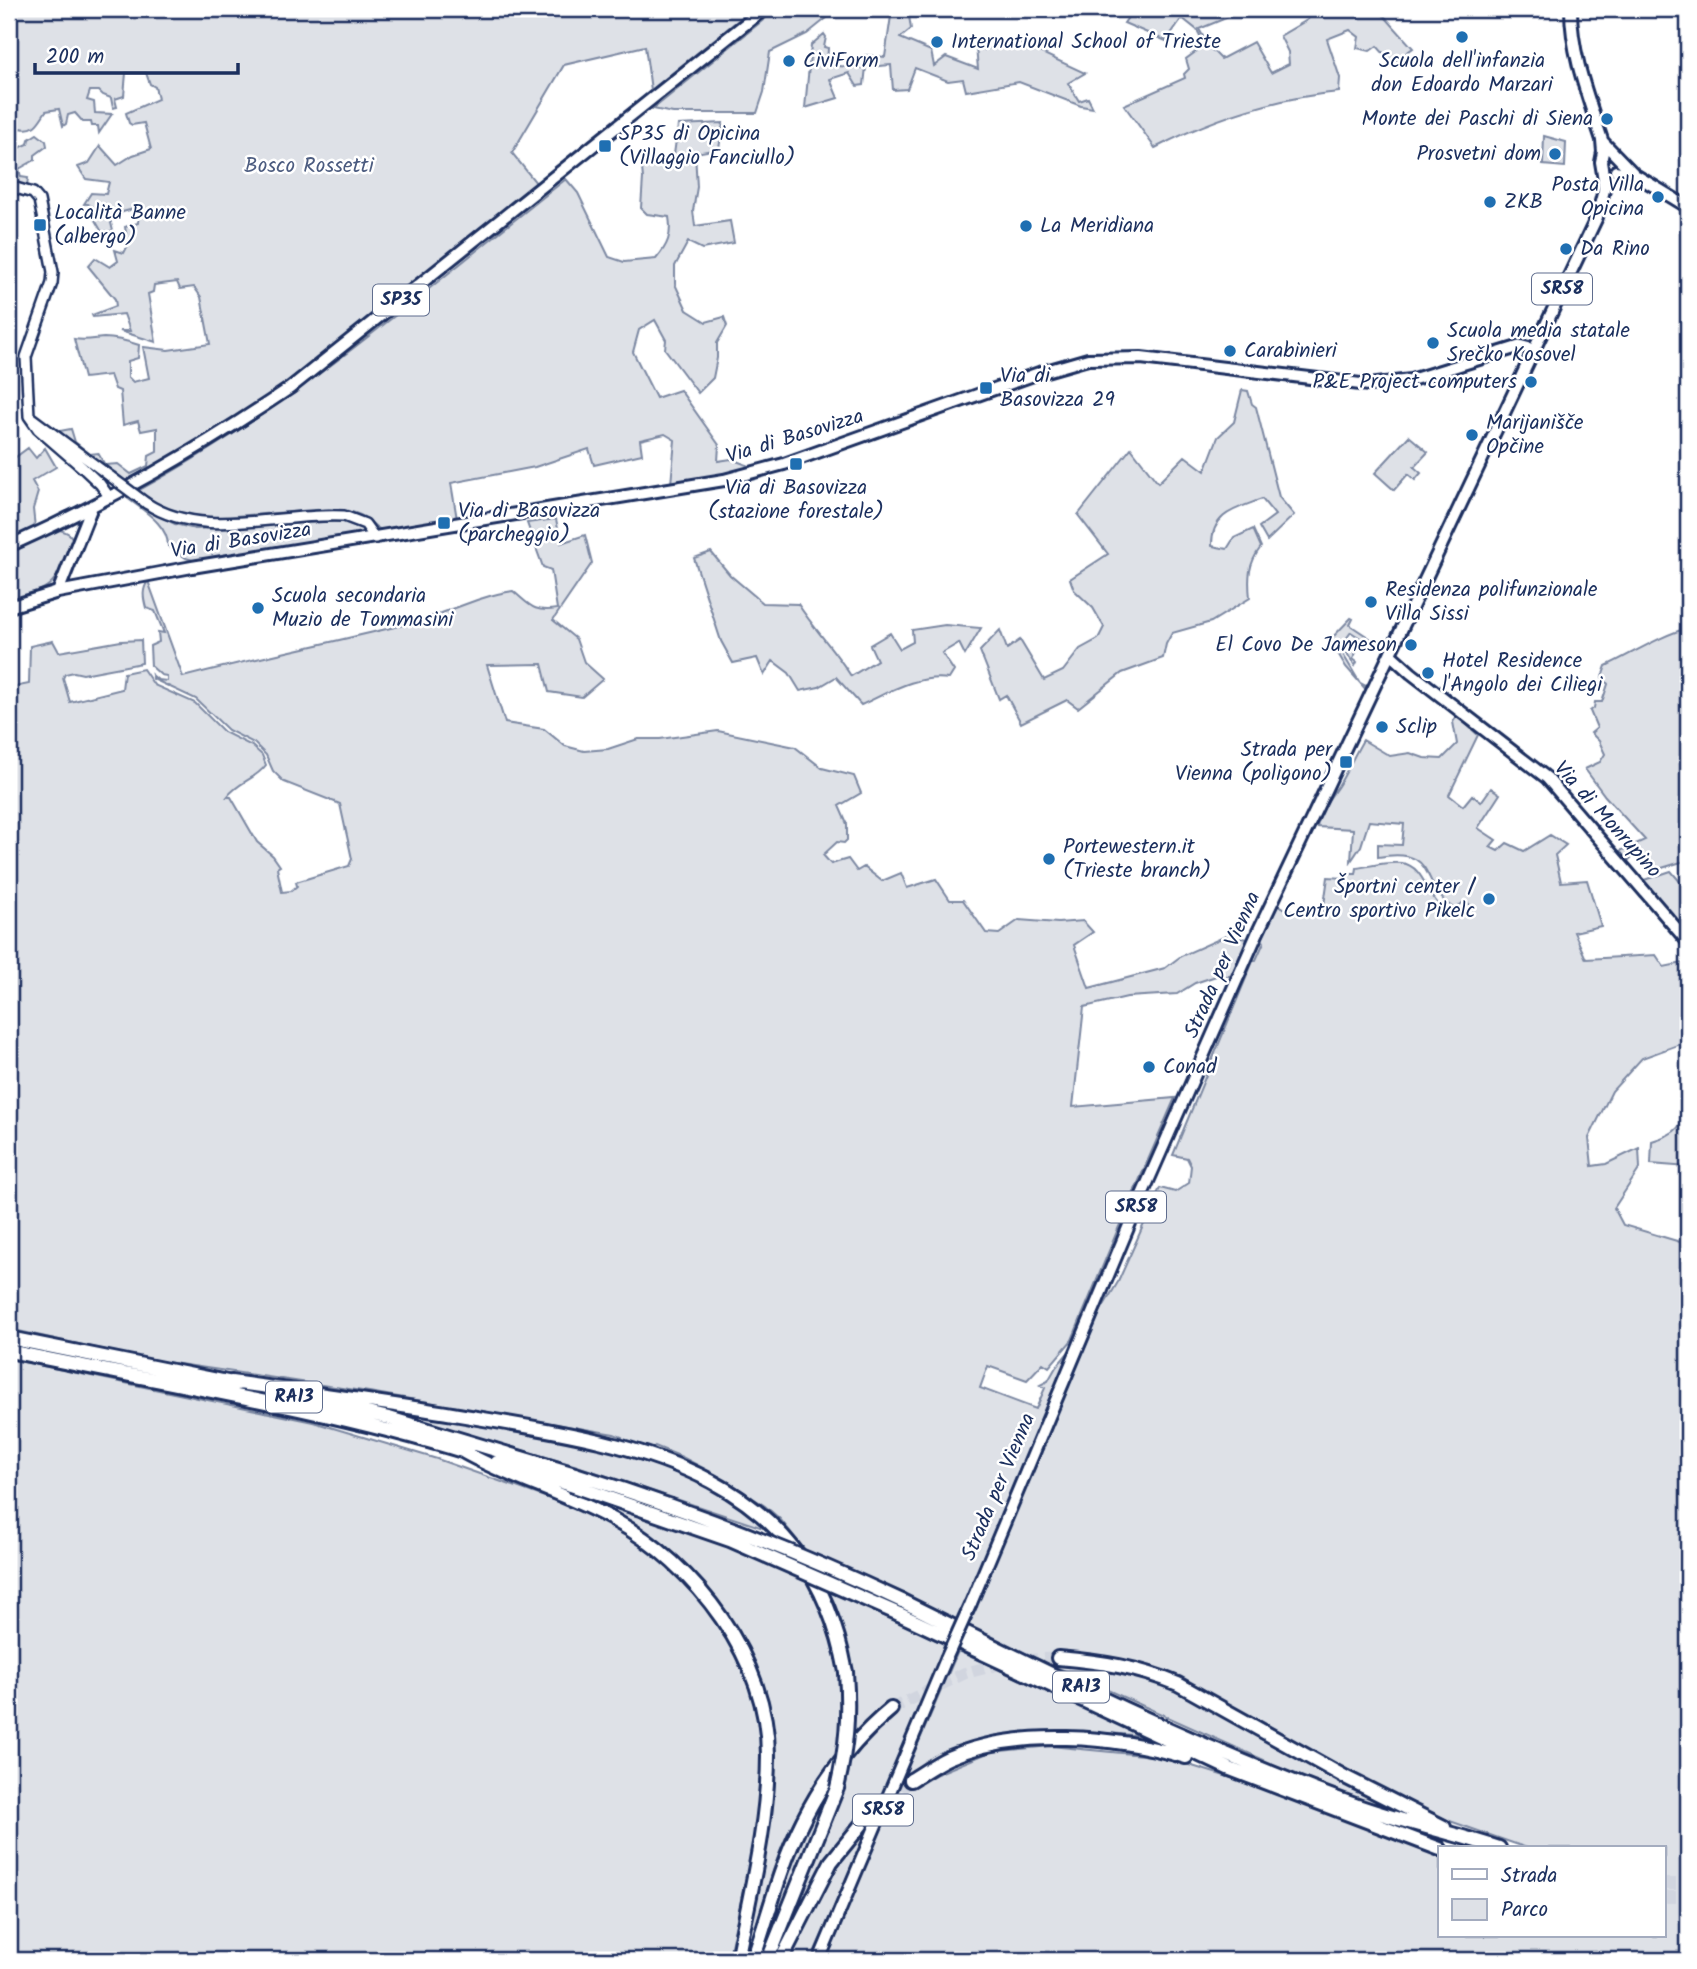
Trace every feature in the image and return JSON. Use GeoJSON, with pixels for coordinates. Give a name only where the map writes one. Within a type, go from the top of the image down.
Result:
{"type":"FeatureCollection","features":[{"type":"Feature","properties":{"kind":"highway","name":"RA13"},"geometry":{"type":"LineString","coordinates":[[9,1338],[231,1382],[389,1418],[573,1479]]}},
{"type":"Feature","properties":{"kind":"highway","name":"RA13"},"geometry":{"type":"LineString","coordinates":[[9,1351],[292,1408],[670,1504],[733,1528],[1102,1698],[1258,1774],[1372,1817],[1438,1848]]}},
{"type":"Feature","properties":{"kind":"highway"},"geometry":{"type":"LineString","coordinates":[[231,1382],[369,1400],[527,1426],[619,1445],[693,1471],[728,1491],[765,1518],[787,1540],[811,1572],[839,1637],[846,1672],[848,1736],[837,1788],[768,1960]]}},
{"type":"Feature","properties":{"kind":"highway"},"geometry":{"type":"LineString","coordinates":[[464,1452],[491,1467],[614,1519],[656,1548],[691,1581],[718,1614],[743,1654],[758,1695],[768,1754],[762,1828],[737,1960]]}},
{"type":"Feature","properties":{"kind":"highway","name":"RA13"},"geometry":{"type":"LineString","coordinates":[[901,1607],[1099,1709],[1230,1769],[1258,1774]]}},
{"type":"Feature","properties":{"kind":"highway"},"geometry":{"type":"LineString","coordinates":[[1058,1658],[1119,1665],[1154,1674],[1178,1684],[1382,1797],[1466,1837]]}},
{"type":"Feature","properties":{"kind":"highway"},"geometry":{"type":"LineString","coordinates":[[753,1960],[781,1872],[807,1811],[853,1744],[891,1709]]}},
{"type":"Feature","properties":{"kind":"highway"},"geometry":{"type":"LineString","coordinates":[[911,1780],[948,1758],[967,1752],[1011,1741],[1039,1740],[1088,1740],[1140,1745],[1230,1769]]}},
{"type":"Feature","properties":{"kind":"highway","name":"RA13"},"geometry":{"type":"LineString","coordinates":[[1372,1817],[1466,1837],[1493,1846]]}},
{"type":"Feature","properties":{"kind":"highway"},"geometry":{"type":"LineString","coordinates":[[781,1960],[831,1862],[861,1825]]}},
{"type":"Feature","properties":{"kind":"main road","name":"SP35"},"geometry":{"type":"LineString","coordinates":[[9,546],[91,509],[213,440],[290,388],[764,9]]}},
{"type":"Feature","properties":{"kind":"main road"},"geometry":{"type":"LineString","coordinates":[[1571,9],[1579,66],[1611,164],[1637,176],[1688,207]]}},
{"type":"Feature","properties":{"kind":"main road","name":"Strada per Vienna"},"geometry":{"type":"LineString","coordinates":[[819,1960],[1138,1204],[1257,934],[1391,654],[1532,349],[1597,217],[1611,164]]}},
{"type":"Feature","properties":{"kind":"main road","name":"Via di Basovizza"},"geometry":{"type":"LineString","coordinates":[[9,607],[58,592],[192,567],[691,486],[768,469],[1049,369],[1088,359],[1141,358],[1369,385],[1411,380],[1521,346],[1532,349]]}},
{"type":"Feature","properties":{"kind":"main road"},"geometry":{"type":"LineString","coordinates":[[58,592],[91,509]]}},
{"type":"Feature","properties":{"kind":"main road","name":"Via di Monrupino"},"geometry":{"type":"LineString","coordinates":[[1391,654],[1417,678],[1547,778],[1688,942]]}},
{"type":"Feature","properties":{"kind":"street"},"geometry":{"type":"LineString","coordinates":[[9,186],[33,193],[39,200],[53,272],[52,283],[26,357],[29,416],[34,426],[100,484],[110,498]]}},
{"type":"Feature","properties":{"kind":"street"},"geometry":{"type":"LineString","coordinates":[[29,416],[162,513],[196,522],[344,516],[365,524],[374,538]]}},
{"type":"Feature","properties":{"kind":"green space","name":"Bosco Rossetti"},"geometry":{"type":"Polygon","coordinates":[[[9,9],[752,9],[651,90],[645,46],[564,65],[512,153],[537,184],[373,316],[260,402],[127,483],[50,425],[60,431],[71,429],[75,442],[90,454],[98,453],[105,465],[118,464],[131,474],[148,466],[149,456],[157,452],[157,428],[141,431],[138,421],[123,425],[120,391],[115,389],[110,375],[84,378],[74,339],[104,338],[139,345],[138,358],[128,361],[128,377],[133,382],[149,378],[143,347],[168,350],[210,344],[201,297],[194,287],[180,289],[177,282],[154,285],[153,292],[148,294],[156,342],[120,331],[130,331],[124,314],[92,315],[116,306],[115,299],[88,266],[95,258],[110,267],[118,261],[115,250],[124,253],[128,245],[125,227],[138,223],[139,209],[113,217],[110,219],[113,231],[102,232],[92,215],[94,208],[84,204],[91,193],[106,194],[109,182],[86,179],[78,167],[89,163],[100,146],[117,165],[133,155],[151,149],[144,123],[132,125],[126,113],[158,99],[155,87],[150,84],[146,73],[126,73],[124,96],[115,99],[117,107],[113,108],[111,98],[99,91],[90,91],[87,100],[94,102],[95,113],[112,114],[99,133],[98,126],[83,122],[75,113],[68,115],[63,126],[59,109],[46,111],[33,127],[21,128],[9,135],[9,9]]]}},
{"type":"Feature","properties":{"kind":"green space"},"geometry":{"type":"Polygon","coordinates":[[[777,9],[838,9],[807,34],[770,52],[764,92],[757,113],[673,113],[653,109],[777,9]]]}},
{"type":"Feature","properties":{"kind":"green space"},"geometry":{"type":"Polygon","coordinates":[[[892,9],[908,9],[911,29],[900,38],[931,51],[934,66],[946,57],[978,69],[976,47],[981,43],[985,50],[1000,43],[1008,48],[1014,40],[1085,73],[1068,83],[1079,101],[1088,98],[1093,108],[1019,82],[966,91],[963,79],[948,81],[915,68],[907,89],[893,90],[891,65],[866,67],[864,85],[857,86],[849,73],[830,79],[838,98],[805,108],[811,45],[824,34],[824,47],[828,48],[827,65],[862,68],[865,55],[885,57],[892,9]]]}},
{"type":"Feature","properties":{"kind":"green space"},"geometry":{"type":"Polygon","coordinates":[[[1134,9],[1248,9],[1199,29],[1209,47],[1221,59],[1253,42],[1271,73],[1289,64],[1288,52],[1280,36],[1307,20],[1318,9],[1329,9],[1336,15],[1348,9],[1378,9],[1413,48],[1392,63],[1377,46],[1370,51],[1357,48],[1359,37],[1350,30],[1327,39],[1340,78],[1339,92],[1291,99],[1244,111],[1199,127],[1155,148],[1124,105],[1185,78],[1184,74],[1189,69],[1186,59],[1205,45],[1197,30],[1182,18],[1166,41],[1124,23],[1134,9]]]}},
{"type":"Feature","properties":{"kind":"green space"},"geometry":{"type":"Polygon","coordinates":[[[723,123],[719,149],[695,153],[697,187],[693,211],[695,226],[730,221],[734,243],[702,249],[688,242],[675,266],[675,284],[687,310],[706,322],[724,317],[727,326],[717,343],[713,378],[698,393],[665,349],[666,340],[655,320],[639,330],[633,352],[656,398],[680,390],[719,445],[718,461],[731,459],[755,468],[671,484],[675,440],[665,434],[640,440],[642,454],[594,465],[589,449],[535,467],[451,483],[457,519],[383,531],[360,515],[342,510],[209,518],[187,516],[167,510],[149,499],[144,508],[175,524],[195,529],[343,521],[357,525],[365,531],[363,536],[199,562],[186,558],[168,546],[167,538],[159,524],[126,497],[243,428],[299,389],[407,307],[566,179],[578,193],[609,257],[624,262],[656,259],[668,240],[669,217],[647,214],[641,208],[641,159],[673,162],[678,125],[723,123]]]}},
{"type":"Feature","properties":{"kind":"green space"},"geometry":{"type":"Polygon","coordinates":[[[37,134],[46,141],[47,146],[35,155],[35,160],[19,169],[21,177],[28,178],[27,187],[9,182],[9,144],[12,151],[28,144],[29,139],[37,134]]]}},
{"type":"Feature","properties":{"kind":"green space","name":"Prosvetni dom"},"geometry":{"type":"Polygon","coordinates":[[[1544,136],[1566,142],[1565,167],[1543,165],[1544,136]]]}},
{"type":"Feature","properties":{"kind":"green space"},"geometry":{"type":"Polygon","coordinates":[[[1242,390],[1248,391],[1252,404],[1256,407],[1279,497],[1294,515],[1267,541],[1259,527],[1275,515],[1262,499],[1227,514],[1216,526],[1212,546],[1227,549],[1234,538],[1253,529],[1261,547],[1250,571],[1250,598],[1211,622],[1172,633],[1163,658],[1122,673],[1078,708],[1067,700],[1021,723],[1006,695],[999,699],[980,651],[1000,630],[1007,649],[1020,640],[1044,680],[1063,671],[1080,649],[1098,639],[1104,627],[1093,608],[1074,590],[1070,579],[1108,554],[1078,515],[1131,448],[1158,483],[1185,456],[1205,471],[1218,437],[1234,422],[1242,390]]]}},
{"type":"Feature","properties":{"kind":"green space"},"geometry":{"type":"Polygon","coordinates":[[[1409,436],[1428,452],[1414,467],[1421,473],[1415,480],[1408,474],[1394,490],[1375,473],[1409,436]]]}},
{"type":"Feature","properties":{"kind":"green space"},"geometry":{"type":"Polygon","coordinates":[[[28,448],[36,458],[45,448],[56,467],[32,481],[38,492],[33,509],[35,528],[9,540],[9,462],[28,448]]]}},
{"type":"Feature","properties":{"kind":"green space"},"geometry":{"type":"Polygon","coordinates":[[[556,519],[561,543],[585,535],[592,563],[553,620],[576,639],[584,662],[603,679],[582,697],[549,692],[542,664],[487,665],[505,723],[544,729],[565,746],[584,751],[608,749],[638,739],[660,739],[718,731],[795,747],[822,768],[854,776],[861,793],[839,806],[847,824],[847,840],[844,843],[837,842],[823,855],[831,864],[848,859],[857,871],[864,867],[882,881],[901,873],[907,888],[936,879],[950,900],[963,900],[986,933],[999,934],[1019,920],[1058,923],[1083,921],[1093,932],[1074,945],[1089,988],[1165,968],[1181,956],[1226,936],[1249,939],[1232,976],[1216,976],[1195,983],[1177,994],[1127,997],[1084,1007],[1073,1107],[1175,1098],[1072,1340],[1049,1367],[1043,1363],[1027,1380],[988,1366],[980,1388],[1036,1409],[1045,1388],[1040,1385],[1048,1381],[1056,1367],[1072,1348],[1074,1350],[1015,1481],[956,1623],[806,1551],[780,1519],[765,1506],[726,1480],[655,1446],[650,1459],[719,1491],[775,1532],[577,1466],[405,1416],[406,1411],[617,1451],[622,1437],[614,1434],[369,1392],[152,1360],[9,1329],[9,688],[29,684],[30,646],[53,641],[59,652],[141,640],[142,663],[83,674],[65,674],[63,678],[70,702],[122,689],[124,673],[143,669],[154,685],[195,703],[224,732],[252,746],[262,755],[266,765],[227,797],[231,797],[257,842],[280,866],[277,868],[282,892],[291,891],[297,886],[296,882],[349,866],[352,859],[340,804],[284,782],[273,771],[266,755],[254,743],[228,730],[196,699],[153,679],[152,675],[158,680],[167,681],[167,676],[161,675],[151,666],[150,646],[159,642],[158,632],[164,633],[155,611],[146,608],[144,594],[148,581],[183,677],[411,623],[513,591],[537,609],[557,609],[551,570],[543,567],[527,523],[556,519]]]}},
{"type":"Feature","properties":{"kind":"green space"},"geometry":{"type":"Polygon","coordinates":[[[60,530],[69,534],[73,542],[56,577],[45,588],[9,602],[9,552],[60,530]]]}},
{"type":"Feature","properties":{"kind":"green space"},"geometry":{"type":"Polygon","coordinates":[[[711,552],[730,575],[763,603],[798,604],[851,676],[877,660],[870,645],[890,633],[900,649],[913,642],[912,630],[945,625],[981,628],[965,655],[959,643],[942,653],[954,671],[949,679],[915,682],[861,705],[836,677],[819,687],[800,691],[789,673],[773,661],[764,675],[757,658],[733,663],[721,641],[694,558],[711,552]]]}},
{"type":"Feature","properties":{"kind":"green space"},"geometry":{"type":"Polygon","coordinates":[[[1353,619],[1350,625],[1371,639],[1366,642],[1351,632],[1346,639],[1358,648],[1353,659],[1357,662],[1355,666],[1343,643],[1340,641],[1338,646],[1360,683],[1346,667],[1330,640],[1353,619]]]}},
{"type":"Feature","properties":{"kind":"green space"},"geometry":{"type":"Polygon","coordinates":[[[1688,628],[1688,860],[1652,871],[1636,853],[1628,861],[1620,851],[1645,840],[1605,796],[1585,769],[1600,762],[1605,754],[1599,741],[1591,733],[1597,728],[1590,711],[1595,702],[1602,702],[1608,684],[1602,677],[1606,666],[1657,640],[1688,628]]]}},
{"type":"Feature","properties":{"kind":"green space"},"geometry":{"type":"Polygon","coordinates":[[[1457,716],[1478,735],[1449,795],[1463,806],[1472,795],[1481,802],[1491,788],[1500,794],[1478,828],[1496,840],[1490,847],[1498,851],[1507,843],[1524,851],[1550,835],[1566,845],[1555,855],[1561,882],[1587,880],[1601,926],[1574,932],[1586,959],[1656,955],[1664,967],[1688,962],[1686,1042],[1642,1058],[1612,1091],[1589,1138],[1592,1166],[1606,1164],[1639,1148],[1640,1168],[1614,1208],[1623,1225],[1687,1244],[1688,1242],[1688,1960],[825,1960],[958,1651],[1145,1736],[1052,1731],[992,1738],[962,1746],[934,1758],[908,1776],[915,1787],[937,1774],[990,1752],[1050,1746],[1163,1757],[1254,1785],[1264,1760],[967,1627],[1100,1312],[1118,1282],[1160,1188],[1175,1192],[1189,1183],[1191,1166],[1187,1158],[1173,1155],[1253,961],[1264,942],[1262,939],[1277,905],[1300,913],[1323,912],[1328,877],[1345,878],[1349,874],[1356,874],[1357,868],[1402,863],[1411,866],[1418,873],[1434,899],[1450,913],[1461,916],[1470,905],[1465,901],[1455,909],[1443,900],[1426,870],[1411,857],[1378,857],[1378,844],[1402,845],[1404,824],[1369,821],[1361,846],[1351,861],[1353,829],[1317,827],[1325,805],[1363,740],[1390,756],[1410,753],[1424,758],[1442,759],[1457,744],[1453,722],[1457,716]],[[1058,1653],[1162,1684],[1187,1695],[1275,1747],[1344,1781],[1138,1665],[1095,1656],[1058,1653]]]}},
{"type":"Feature","properties":{"kind":"green space"},"geometry":{"type":"Polygon","coordinates":[[[1671,871],[1682,884],[1688,882],[1688,936],[1644,880],[1671,871]]]}},
{"type":"Feature","properties":{"kind":"green space"},"geometry":{"type":"Polygon","coordinates":[[[1688,1100],[1688,1167],[1651,1164],[1652,1141],[1678,1128],[1688,1100]]]}},
{"type":"Feature","properties":{"kind":"green space"},"geometry":{"type":"Polygon","coordinates":[[[9,1359],[313,1422],[437,1459],[553,1500],[558,1489],[699,1533],[813,1580],[851,1670],[839,1617],[825,1586],[948,1644],[811,1960],[788,1960],[822,1892],[842,1859],[866,1829],[857,1821],[830,1854],[782,1942],[843,1790],[762,1960],[757,1960],[780,1892],[807,1828],[823,1797],[843,1768],[893,1717],[886,1703],[836,1756],[796,1817],[774,1869],[746,1960],[740,1960],[772,1815],[774,1775],[762,1776],[760,1813],[728,1960],[9,1960],[9,1359]]]}},
{"type":"Feature","properties":{"kind":"tunnel"},"geometry":{"type":"LineString","coordinates":[[891,1709],[965,1673],[1012,1661],[1058,1658]]}},
{"type":"Feature","properties":{"kind":"tunnel"},"geometry":{"type":"LineString","coordinates":[[861,1825],[911,1780]]}},
{"type":"Feature","properties":{"kind":"tunnel"},"geometry":{"type":"LineString","coordinates":[[1666,1884],[1688,1884]]}},
{"type":"Feature","properties":{"kind":"tunnel"},"geometry":{"type":"LineString","coordinates":[[1666,1897],[1688,1897]]}},
{"type":"Feature","properties":{"kind":"place","name":"Scuola dell'infanzia don Edoardo Marzari"},"geometry":{"type":"Point","coordinates":[1462,37]}},
{"type":"Feature","properties":{"kind":"place","name":"International School of Trieste"},"geometry":{"type":"Point","coordinates":[937,42]}},
{"type":"Feature","properties":{"kind":"place","name":"CiviForm"},"geometry":{"type":"Point","coordinates":[789,61]}},
{"type":"Feature","properties":{"kind":"place","name":"Monte dei Paschi di Siena"},"geometry":{"type":"Point","coordinates":[1607,119]}},
{"type":"Feature","properties":{"kind":"place","name":"SP35 di Opicina (Villaggio Fanciullo)"},"geometry":{"type":"Point","coordinates":[605,146]}},
{"type":"Feature","properties":{"kind":"place","name":"Prosvetni dom"},"geometry":{"type":"Point","coordinates":[1555,154]}},
{"type":"Feature","properties":{"kind":"place","name":"Posta Villa Opicina"},"geometry":{"type":"Point","coordinates":[1658,197]}},
{"type":"Feature","properties":{"kind":"place","name":"ZKB"},"geometry":{"type":"Point","coordinates":[1490,202]}},
{"type":"Feature","properties":{"kind":"place","name":"Località Banne (albergo)"},"geometry":{"type":"Point","coordinates":[40,225]}},
{"type":"Feature","properties":{"kind":"place","name":"La Meridiana"},"geometry":{"type":"Point","coordinates":[1026,226]}},
{"type":"Feature","properties":{"kind":"place","name":"Da Rino"},"geometry":{"type":"Point","coordinates":[1566,249]}},
{"type":"Feature","properties":{"kind":"place","name":"Scuola media statale Srečko Kosovel"},"geometry":{"type":"Point","coordinates":[1433,343]}},
{"type":"Feature","properties":{"kind":"place","name":"Carabinieri"},"geometry":{"type":"Point","coordinates":[1230,351]}},
{"type":"Feature","properties":{"kind":"place","name":"P&E Project computers"},"geometry":{"type":"Point","coordinates":[1531,382]}},
{"type":"Feature","properties":{"kind":"place","name":"Via di Basovizza 29"},"geometry":{"type":"Point","coordinates":[986,388]}},
{"type":"Feature","properties":{"kind":"place","name":"Marijanišče Opčine"},"geometry":{"type":"Point","coordinates":[1472,435]}},
{"type":"Feature","properties":{"kind":"place","name":"Via di Basovizza (stazione forestale)"},"geometry":{"type":"Point","coordinates":[796,464]}},
{"type":"Feature","properties":{"kind":"place","name":"Via di Basovizza (parcheggio)"},"geometry":{"type":"Point","coordinates":[444,523]}},
{"type":"Feature","properties":{"kind":"place","name":"Residenza polifunzionale Villa Sissi"},"geometry":{"type":"Point","coordinates":[1371,602]}},
{"type":"Feature","properties":{"kind":"place","name":"Scuola secondaria Muzio de Tommasini"},"geometry":{"type":"Point","coordinates":[258,608]}},
{"type":"Feature","properties":{"kind":"place","name":"El Covo De Jameson"},"geometry":{"type":"Point","coordinates":[1411,645]}},
{"type":"Feature","properties":{"kind":"place","name":"Hotel Residence l'Angolo dei Ciliegi"},"geometry":{"type":"Point","coordinates":[1428,673]}},
{"type":"Feature","properties":{"kind":"place","name":"Sclip"},"geometry":{"type":"Point","coordinates":[1382,727]}},
{"type":"Feature","properties":{"kind":"place","name":"Strada per Vienna (poligono)"},"geometry":{"type":"Point","coordinates":[1346,762]}},
{"type":"Feature","properties":{"kind":"place","name":"Portewestern.it (Trieste branch)"},"geometry":{"type":"Point","coordinates":[1049,859]}},
{"type":"Feature","properties":{"kind":"place","name":"Športni center / Centro sportivo Pikelc"},"geometry":{"type":"Point","coordinates":[1489,899]}},
{"type":"Feature","properties":{"kind":"place","name":"Conad"},"geometry":{"type":"Point","coordinates":[1149,1067]}}]}
